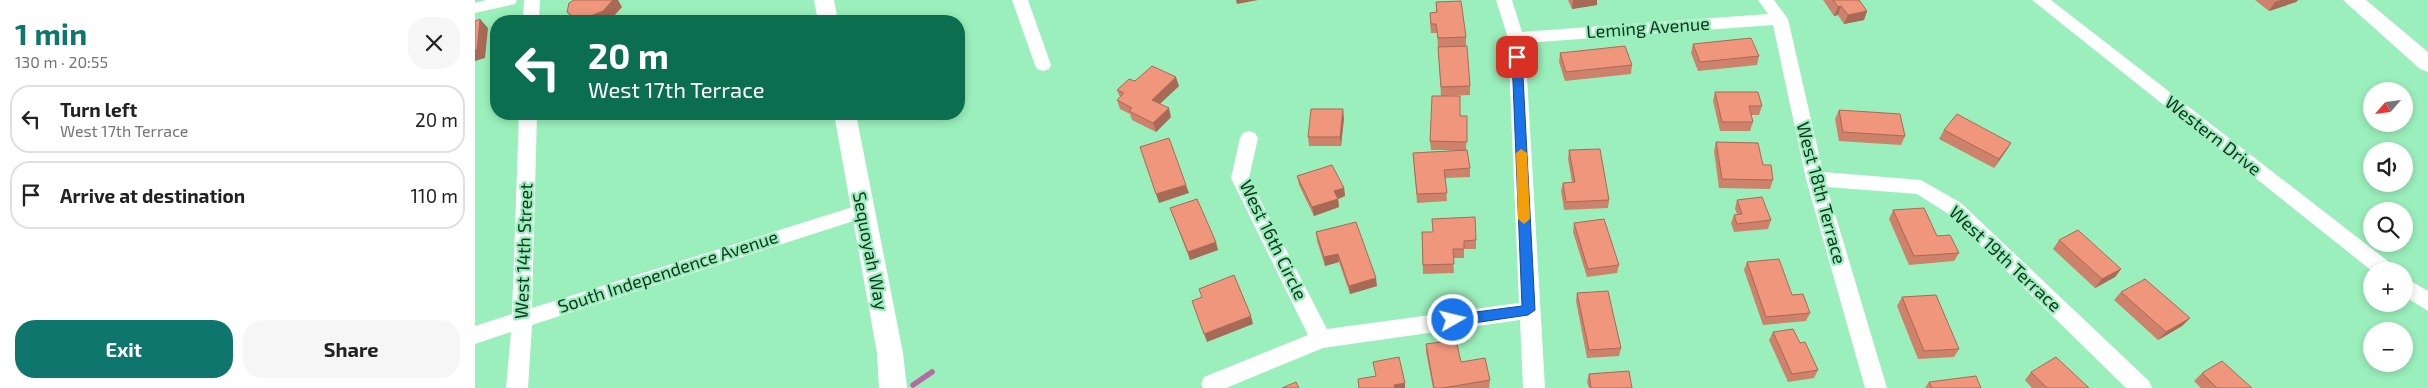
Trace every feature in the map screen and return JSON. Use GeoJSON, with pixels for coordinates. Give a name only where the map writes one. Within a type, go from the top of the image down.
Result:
{"type":"FeatureCollection","features":[{"type":"Feature","properties":{"kind":"street"},"geometry":{"type":"LineString","coordinates":[[475,8],[509,0]]}},
{"type":"Feature","properties":{"kind":"street"},"geometry":{"type":"LineString","coordinates":[[531,15],[532,0]]}},
{"type":"Feature","properties":{"kind":"street"},"geometry":{"type":"LineString","coordinates":[[824,0],[827,15]]}},
{"type":"Feature","properties":{"kind":"street"},"geometry":{"type":"LineString","coordinates":[[1021,0],[1043,65]]}},
{"type":"Feature","properties":{"kind":"street"},"geometry":{"type":"LineString","coordinates":[[1504,0],[1516,38],[1528,310],[1534,388]]}},
{"type":"Feature","properties":{"kind":"street","name":"West 18th Terrace"},"geometry":{"type":"LineString","coordinates":[[1767,0],[1780,19],[1815,179],[1875,388]]}},
{"type":"Feature","properties":{"kind":"street","name":"Western Drive"},"geometry":{"type":"LineString","coordinates":[[2040,0],[2375,262]]}},
{"type":"Feature","properties":{"kind":"street"},"geometry":{"type":"LineString","coordinates":[[2353,0],[2428,64]]}},
{"type":"Feature","properties":{"kind":"street","name":"Leming Avenue"},"geometry":{"type":"LineString","coordinates":[[1516,38],[1780,19]]}},
{"type":"Feature","properties":{"kind":"street","name":"West 14th Street"},"geometry":{"type":"LineString","coordinates":[[517,388],[522,319],[528,120]]}},
{"type":"Feature","properties":{"kind":"street","name":"Sequoyah Way"},"geometry":{"type":"LineString","coordinates":[[846,120],[890,353],[893,388]]}},
{"type":"Feature","properties":{"kind":"street","name":"West 16th Circle"},"geometry":{"type":"LineString","coordinates":[[1249,138],[1239,178],[1321,339]]}},
{"type":"Feature","properties":{"kind":"street","name":"West 19th Terrace"},"geometry":{"type":"LineString","coordinates":[[1815,179],[1921,187],[1954,208],[2141,388]]}},
{"type":"Feature","properties":{"kind":"street","name":"South Independence Avenue"},"geometry":{"type":"LineString","coordinates":[[475,335],[862,211]]}},
{"type":"Feature","properties":{"kind":"street"},"geometry":{"type":"LineString","coordinates":[[2413,291],[2428,302]]}},
{"type":"Feature","properties":{"kind":"street"},"geometry":{"type":"LineString","coordinates":[[1212,384],[1321,339],[1528,310]]}},
{"type":"Feature","properties":{"kind":"building"},"geometry":{"type":"Polygon","coordinates":[[[574,0],[613,0],[603,11],[593,15],[571,15],[567,12],[569,3],[574,0]]]}},
{"type":"Feature","properties":{"kind":"building"},"geometry":{"type":"Polygon","coordinates":[[[1833,0],[1859,0],[1867,11],[1848,15],[1833,0]]]}},
{"type":"Feature","properties":{"kind":"building"},"geometry":{"type":"Polygon","coordinates":[[[1461,1],[1466,37],[1438,38],[1436,24],[1431,24],[1430,13],[1437,12],[1436,2],[1461,1]]]}},
{"type":"Feature","properties":{"kind":"building"},"geometry":{"type":"Polygon","coordinates":[[[480,19],[477,50],[475,50],[475,21],[480,19]]]}},
{"type":"Feature","properties":{"kind":"building"},"geometry":{"type":"Polygon","coordinates":[[[1751,38],[1759,56],[1700,62],[1693,44],[1751,38]]]}},
{"type":"Feature","properties":{"kind":"building"},"geometry":{"type":"Polygon","coordinates":[[[1467,46],[1470,86],[1441,87],[1438,47],[1467,46]]]}},
{"type":"Feature","properties":{"kind":"building"},"geometry":{"type":"Polygon","coordinates":[[[1625,46],[1632,65],[1566,72],[1560,53],[1625,46]]]}},
{"type":"Feature","properties":{"kind":"building"},"geometry":{"type":"Polygon","coordinates":[[[1152,66],[1176,77],[1152,100],[1169,108],[1153,123],[1129,111],[1132,108],[1117,100],[1124,93],[1117,90],[1129,79],[1135,81],[1152,66]]]}},
{"type":"Feature","properties":{"kind":"building"},"geometry":{"type":"Polygon","coordinates":[[[1715,92],[1758,92],[1762,106],[1749,106],[1753,122],[1722,122],[1715,92]]]}},
{"type":"Feature","properties":{"kind":"building"},"geometry":{"type":"Polygon","coordinates":[[[1432,96],[1460,96],[1460,116],[1467,116],[1467,142],[1430,141],[1432,96]]]}},
{"type":"Feature","properties":{"kind":"building"},"geometry":{"type":"Polygon","coordinates":[[[1311,109],[1343,109],[1340,137],[1308,137],[1311,109]]]}},
{"type":"Feature","properties":{"kind":"building"},"geometry":{"type":"Polygon","coordinates":[[[1839,110],[1900,114],[1905,136],[1843,132],[1839,110]]]}},
{"type":"Feature","properties":{"kind":"building"},"geometry":{"type":"Polygon","coordinates":[[[1957,114],[2011,143],[1999,159],[1944,130],[1957,114]]]}},
{"type":"Feature","properties":{"kind":"building"},"geometry":{"type":"Polygon","coordinates":[[[1169,138],[1186,185],[1156,194],[1140,147],[1169,138]]]}},
{"type":"Feature","properties":{"kind":"building"},"geometry":{"type":"Polygon","coordinates":[[[1716,142],[1758,143],[1763,165],[1771,165],[1773,180],[1722,179],[1716,142]]]}},
{"type":"Feature","properties":{"kind":"building"},"geometry":{"type":"Polygon","coordinates":[[[1600,149],[1609,200],[1566,202],[1563,183],[1575,182],[1569,150],[1600,149]]]}},
{"type":"Feature","properties":{"kind":"building"},"geometry":{"type":"Polygon","coordinates":[[[1467,150],[1470,168],[1444,170],[1447,193],[1417,194],[1413,153],[1467,150]]]}},
{"type":"Feature","properties":{"kind":"building"},"geometry":{"type":"Polygon","coordinates":[[[1332,165],[1344,188],[1334,191],[1338,199],[1312,207],[1297,176],[1332,165]]]}},
{"type":"Feature","properties":{"kind":"building"},"geometry":{"type":"Polygon","coordinates":[[[1762,197],[1771,220],[1737,224],[1734,215],[1742,214],[1737,200],[1762,197]]]}},
{"type":"Feature","properties":{"kind":"building"},"geometry":{"type":"Polygon","coordinates":[[[1197,199],[1216,242],[1188,252],[1170,208],[1197,199]]]}},
{"type":"Feature","properties":{"kind":"building"},"geometry":{"type":"Polygon","coordinates":[[[1924,208],[1937,236],[1950,235],[1959,253],[1914,256],[1893,210],[1924,208]]]}},
{"type":"Feature","properties":{"kind":"building"},"geometry":{"type":"Polygon","coordinates":[[[1475,217],[1476,240],[1464,241],[1464,249],[1453,249],[1454,264],[1423,265],[1422,232],[1433,232],[1432,219],[1475,217]]]}},
{"type":"Feature","properties":{"kind":"building"},"geometry":{"type":"Polygon","coordinates":[[[1604,219],[1619,265],[1588,269],[1574,223],[1604,219]]]}},
{"type":"Feature","properties":{"kind":"building"},"geometry":{"type":"Polygon","coordinates":[[[1356,222],[1376,278],[1349,286],[1338,254],[1324,257],[1316,232],[1356,222]]]}},
{"type":"Feature","properties":{"kind":"building"},"geometry":{"type":"Polygon","coordinates":[[[2078,230],[2121,269],[2102,279],[2059,240],[2078,230]]]}},
{"type":"Feature","properties":{"kind":"building"},"geometry":{"type":"Polygon","coordinates":[[[1779,259],[1792,295],[1803,294],[1810,313],[1766,317],[1747,262],[1779,259]]]}},
{"type":"Feature","properties":{"kind":"building"},"geometry":{"type":"Polygon","coordinates":[[[1234,275],[1251,316],[1204,334],[1192,301],[1202,297],[1199,289],[1234,275]]]}},
{"type":"Feature","properties":{"kind":"building"},"geometry":{"type":"Polygon","coordinates":[[[2145,279],[2190,318],[2166,332],[2121,292],[2145,279]]]}},
{"type":"Feature","properties":{"kind":"building"},"geometry":{"type":"Polygon","coordinates":[[[1608,291],[1621,348],[1589,350],[1577,293],[1608,291]]]}},
{"type":"Feature","properties":{"kind":"building"},"geometry":{"type":"Polygon","coordinates":[[[1936,295],[1959,349],[1924,351],[1902,297],[1936,295]]]}},
{"type":"Feature","properties":{"kind":"building"},"geometry":{"type":"Polygon","coordinates":[[[1793,329],[1800,343],[1805,342],[1818,370],[1792,374],[1773,332],[1793,329]]]}},
{"type":"Feature","properties":{"kind":"building"},"geometry":{"type":"Polygon","coordinates":[[[1456,340],[1461,362],[1485,358],[1490,380],[1434,388],[1426,344],[1456,340]]]}},
{"type":"Feature","properties":{"kind":"building"},"geometry":{"type":"Polygon","coordinates":[[[1399,357],[1405,383],[1394,385],[1395,388],[1359,388],[1358,379],[1376,376],[1373,362],[1399,357]]]}},
{"type":"Feature","properties":{"kind":"building"},"geometry":{"type":"Polygon","coordinates":[[[2056,357],[2089,388],[2047,388],[2031,372],[2056,357]]]}},
{"type":"Feature","properties":{"kind":"building"},"geometry":{"type":"Polygon","coordinates":[[[2222,361],[2252,388],[2217,388],[2202,373],[2222,361]]]}},
{"type":"Feature","properties":{"kind":"building"},"geometry":{"type":"Polygon","coordinates":[[[1629,371],[1632,388],[1591,388],[1589,374],[1629,371]]]}},
{"type":"Feature","properties":{"kind":"building"},"geometry":{"type":"Polygon","coordinates":[[[1976,376],[1981,388],[1932,388],[1929,382],[1976,376]]]}},
{"type":"Feature","properties":{"kind":"building"},"geometry":{"type":"Polygon","coordinates":[[[1296,382],[1299,388],[1282,388],[1296,382]]]}},
{"type":"Feature","properties":{"kind":"waterway"},"geometry":{"type":"LineString","coordinates":[[913,385],[932,372]]}},
{"type":"Feature","properties":{"kind":"slow traffic"},"geometry":{"type":"LineString","coordinates":[[1521,153],[1524,219]]}},
{"type":"Feature","properties":{"kind":"route"},"geometry":{"type":"LineString","coordinates":[[1453,320],[1528,310],[1517,57]]}}]}
